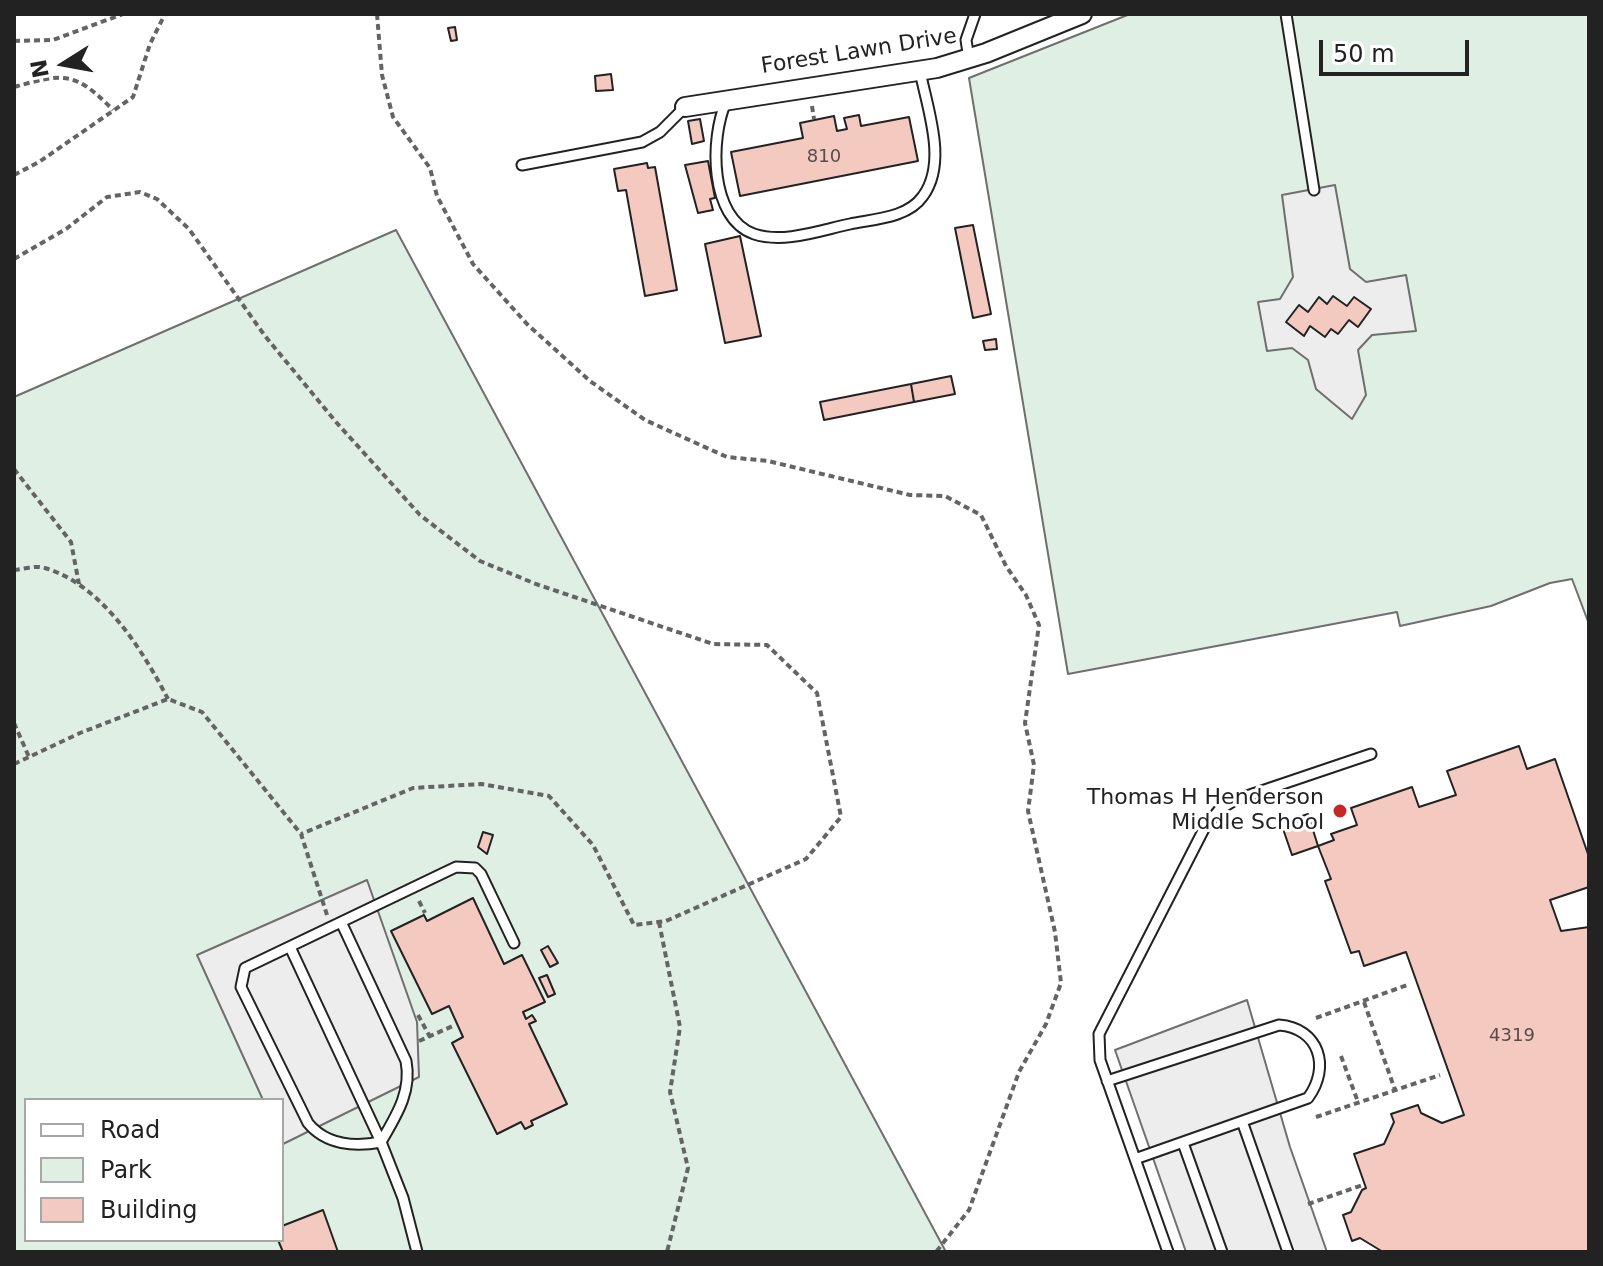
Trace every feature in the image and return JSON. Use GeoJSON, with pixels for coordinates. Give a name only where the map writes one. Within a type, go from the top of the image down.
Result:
{"type":"FeatureCollection","features":[{"type":"Feature","properties":{"kind":"street","name":"Forest Lawn Drive"},"geometry":{"type":"LineString","coordinates":[[685,107],[920,71],[969,59],[1082,14]]}},
{"type":"Feature","properties":{"kind":"lane"},"geometry":{"type":"LineString","coordinates":[[969,59],[966,40],[975,14]]}},
{"type":"Feature","properties":{"kind":"lane"},"geometry":{"type":"LineString","coordinates":[[1286,14],[1314,190]]}},
{"type":"Feature","properties":{"kind":"lane"},"geometry":{"type":"LineString","coordinates":[[727,99],[719,118],[715,156],[728,211],[735,222],[753,234],[781,238],[903,213],[924,196],[936,157],[920,71]]}},
{"type":"Feature","properties":{"kind":"lane"},"geometry":{"type":"LineString","coordinates":[[522,165],[642,142],[660,132],[685,107]]}},
{"type":"Feature","properties":{"kind":"lane"},"geometry":{"type":"LineString","coordinates":[[1168,1252],[1100,1060],[1099,1034],[1211,818],[1235,800],[1371,754]]}},
{"type":"Feature","properties":{"kind":"lane"},"geometry":{"type":"LineString","coordinates":[[381,1142],[360,1146],[316,1133],[241,987],[245,968],[456,867],[466,866],[481,874],[514,943]]}},
{"type":"Feature","properties":{"kind":"lane"},"geometry":{"type":"LineString","coordinates":[[342,924],[408,1072],[403,1100],[381,1142]]}},
{"type":"Feature","properties":{"kind":"lane"},"geometry":{"type":"LineString","coordinates":[[290,947],[381,1142],[403,1198],[417,1252]]}},
{"type":"Feature","properties":{"kind":"lane"},"geometry":{"type":"LineString","coordinates":[[1107,1081],[1266,1028],[1292,1026],[1302,1030],[1312,1039],[1320,1061],[1321,1072],[1315,1089],[1297,1104],[1135,1159]]}},
{"type":"Feature","properties":{"kind":"lane"},"geometry":{"type":"LineString","coordinates":[[1243,1124],[1288,1252]]}},
{"type":"Feature","properties":{"kind":"lane"},"geometry":{"type":"LineString","coordinates":[[1183,1143],[1222,1252]]}},
{"type":"Feature","properties":{"kind":"path"},"geometry":{"type":"LineString","coordinates":[[14,41],[53,40],[123,14]]}},
{"type":"Feature","properties":{"kind":"path"},"geometry":{"type":"LineString","coordinates":[[14,175],[39,162],[133,97],[150,44],[165,14]]}},
{"type":"Feature","properties":{"kind":"path"},"geometry":{"type":"LineString","coordinates":[[377,14],[382,75],[393,117],[430,168],[437,196],[473,264],[527,324],[580,372],[645,420],[727,457],[768,461],[910,495],[945,496],[981,515],[1006,566],[1026,595],[1039,625],[1025,723],[1034,765],[1028,811],[1055,932],[1061,983],[1046,1024],[1019,1072],[969,1210],[936,1252]]}},
{"type":"Feature","properties":{"kind":"path"},"geometry":{"type":"LineString","coordinates":[[14,87],[63,75],[89,85],[113,110]]}},
{"type":"Feature","properties":{"kind":"path"},"geometry":{"type":"LineString","coordinates":[[14,259],[66,229],[107,197],[140,192],[157,199],[189,229],[265,336],[336,422],[420,515],[480,561],[536,584],[713,644],[767,645],[817,693],[833,761],[841,817],[806,859],[659,922],[634,925],[593,845],[549,796],[481,784],[413,788],[357,808],[301,834]]}},
{"type":"Feature","properties":{"kind":"path"},"geometry":{"type":"LineString","coordinates":[[14,469],[71,542],[79,584]]}},
{"type":"Feature","properties":{"kind":"path"},"geometry":{"type":"LineString","coordinates":[[14,570],[42,567],[79,584],[121,627],[154,672],[168,699],[202,712],[301,834],[331,929]]}},
{"type":"Feature","properties":{"kind":"path"},"geometry":{"type":"LineString","coordinates":[[14,764],[168,699]]}},
{"type":"Feature","properties":{"kind":"path"},"geometry":{"type":"LineString","coordinates":[[14,723],[29,757]]}},
{"type":"Feature","properties":{"kind":"path"},"geometry":{"type":"LineString","coordinates":[[418,899],[425,913]]}},
{"type":"Feature","properties":{"kind":"path"},"geometry":{"type":"LineString","coordinates":[[659,922],[680,1027],[670,1092],[688,1168],[667,1252]]}},
{"type":"Feature","properties":{"kind":"path"},"geometry":{"type":"LineString","coordinates":[[1316,1018],[1410,984]]}},
{"type":"Feature","properties":{"kind":"path"},"geometry":{"type":"LineString","coordinates":[[1364,1001],[1395,1090]]}},
{"type":"Feature","properties":{"kind":"path"},"geometry":{"type":"LineString","coordinates":[[418,1015],[430,1037]]}},
{"type":"Feature","properties":{"kind":"path"},"geometry":{"type":"LineString","coordinates":[[419,1041],[455,1025]]}},
{"type":"Feature","properties":{"kind":"path"},"geometry":{"type":"LineString","coordinates":[[1341,1056],[1358,1102]]}},
{"type":"Feature","properties":{"kind":"path"},"geometry":{"type":"LineString","coordinates":[[1316,1117],[1440,1075]]}},
{"type":"Feature","properties":{"kind":"path"},"geometry":{"type":"LineString","coordinates":[[1308,1204],[1363,1185]]}},
{"type":"Feature","properties":{"kind":"green space"},"geometry":{"type":"Polygon","coordinates":[[[1130,14],[1589,14],[1589,624],[1572,579],[1550,583],[1491,606],[1400,626],[1397,612],[1068,674],[969,78],[1130,14]]]}},
{"type":"Feature","properties":{"kind":"green space"},"geometry":{"type":"Polygon","coordinates":[[[396,230],[946,1252],[14,1252],[14,397],[396,230]]]}},
{"type":"Feature","properties":{"kind":"shaded area"},"geometry":{"type":"Polygon","coordinates":[[[1335,185],[1350,269],[1366,282],[1406,275],[1416,331],[1372,335],[1358,350],[1366,395],[1352,419],[1316,389],[1308,360],[1292,348],[1267,351],[1258,302],[1280,299],[1293,277],[1282,195],[1335,185]]]}},
{"type":"Feature","properties":{"kind":"shaded area"},"geometry":{"type":"Polygon","coordinates":[[[367,880],[417,1022],[419,1077],[284,1144],[284,1098],[262,1098],[197,955],[367,880]]]}},
{"type":"Feature","properties":{"kind":"shaded area"},"geometry":{"type":"Polygon","coordinates":[[[1247,1000],[1290,1147],[1327,1252],[1186,1252],[1115,1050],[1247,1000]]]}},
{"type":"Feature","properties":{"kind":"building"},"geometry":{"type":"Polygon","coordinates":[[[455,27],[457,40],[451,41],[448,28],[455,27]]]}},
{"type":"Feature","properties":{"kind":"building"},"geometry":{"type":"Polygon","coordinates":[[[611,74],[613,90],[596,91],[595,76],[611,74]]]}},
{"type":"Feature","properties":{"kind":"building"},"geometry":{"type":"Polygon","coordinates":[[[859,115],[861,126],[909,117],[918,161],[740,196],[731,152],[803,138],[800,123],[834,116],[837,131],[847,129],[844,118],[859,115]]]}},
{"type":"Feature","properties":{"kind":"building"},"geometry":{"type":"Polygon","coordinates":[[[700,119],[704,141],[692,144],[688,121],[700,119]]]}},
{"type":"Feature","properties":{"kind":"building"},"geometry":{"type":"Polygon","coordinates":[[[708,161],[715,198],[710,199],[713,210],[698,213],[685,165],[708,161]]]}},
{"type":"Feature","properties":{"kind":"building"},"geometry":{"type":"Polygon","coordinates":[[[647,163],[648,168],[655,167],[677,290],[645,296],[626,190],[618,191],[614,169],[647,163]]]}},
{"type":"Feature","properties":{"kind":"building"},"geometry":{"type":"Polygon","coordinates":[[[973,225],[991,314],[973,318],[955,228],[973,225]]]}},
{"type":"Feature","properties":{"kind":"building"},"geometry":{"type":"Polygon","coordinates":[[[740,236],[761,336],[725,343],[705,244],[740,236]]]}},
{"type":"Feature","properties":{"kind":"building"},"geometry":{"type":"Polygon","coordinates":[[[1333,296],[1347,306],[1354,297],[1371,309],[1358,327],[1349,320],[1338,334],[1331,329],[1325,337],[1310,326],[1304,336],[1286,322],[1299,305],[1308,312],[1319,297],[1327,304],[1333,296]]]}},
{"type":"Feature","properties":{"kind":"building"},"geometry":{"type":"Polygon","coordinates":[[[996,339],[997,349],[985,350],[983,341],[996,339]]]}},
{"type":"Feature","properties":{"kind":"building"},"geometry":{"type":"Polygon","coordinates":[[[951,376],[955,394],[914,402],[911,384],[951,376]]]}},
{"type":"Feature","properties":{"kind":"building"},"geometry":{"type":"Polygon","coordinates":[[[911,384],[914,402],[824,420],[820,402],[911,384]]]}},
{"type":"Feature","properties":{"kind":"building"},"geometry":{"type":"Polygon","coordinates":[[[1519,746],[1527,769],[1555,759],[1589,857],[1589,887],[1550,900],[1561,931],[1589,927],[1589,1252],[1383,1252],[1360,1238],[1352,1241],[1343,1215],[1351,1212],[1366,1188],[1354,1154],[1384,1144],[1394,1122],[1391,1114],[1418,1105],[1421,1113],[1442,1123],[1464,1115],[1406,952],[1364,966],[1359,951],[1351,953],[1325,881],[1331,879],[1318,846],[1334,840],[1331,834],[1357,825],[1351,808],[1412,787],[1419,807],[1456,795],[1447,771],[1519,746]]]}},
{"type":"Feature","properties":{"kind":"building"},"geometry":{"type":"Polygon","coordinates":[[[1308,814],[1318,846],[1292,855],[1281,823],[1308,814]]]}},
{"type":"Feature","properties":{"kind":"building"},"geometry":{"type":"Polygon","coordinates":[[[483,832],[493,835],[487,854],[478,847],[483,832]]]}},
{"type":"Feature","properties":{"kind":"building"},"geometry":{"type":"Polygon","coordinates":[[[473,898],[504,964],[522,955],[545,1002],[523,1012],[526,1019],[532,1015],[536,1021],[529,1024],[567,1104],[531,1121],[533,1125],[525,1129],[521,1122],[497,1134],[452,1043],[463,1037],[449,1006],[432,1014],[391,931],[424,915],[427,921],[473,898]]]}},
{"type":"Feature","properties":{"kind":"building"},"geometry":{"type":"Polygon","coordinates":[[[548,946],[558,963],[550,967],[541,950],[548,946]]]}},
{"type":"Feature","properties":{"kind":"building"},"geometry":{"type":"Polygon","coordinates":[[[547,975],[555,994],[548,997],[539,978],[547,975]]]}},
{"type":"Feature","properties":{"kind":"building"},"geometry":{"type":"Polygon","coordinates":[[[323,1210],[338,1252],[283,1252],[279,1242],[284,1242],[284,1225],[323,1210]]]}},
{"type":"Feature","properties":{"kind":"place","name":"Thomas H Henderson Middle School"},"geometry":{"type":"Point","coordinates":[1340,811]}}]}
